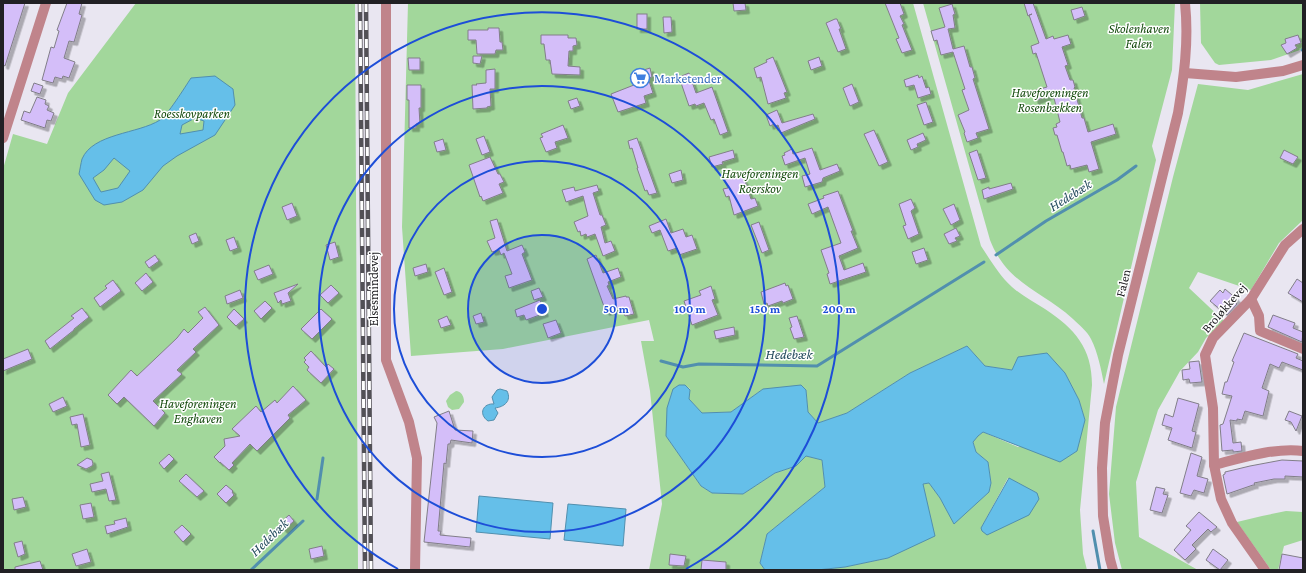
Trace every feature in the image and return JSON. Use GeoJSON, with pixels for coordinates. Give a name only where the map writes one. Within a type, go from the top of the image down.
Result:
{"type":"FeatureCollection","features":[{"type":"Feature","properties":{"kind":"street"},"geometry":{"type":"LineString","coordinates":[[3,138],[8,108],[46,3]]}},
{"type":"Feature","properties":{"kind":"street","name":"Elsesmindevej"},"geometry":{"type":"LineString","coordinates":[[386,3],[386,360],[409,422],[417,458],[415,570]]}},
{"type":"Feature","properties":{"kind":"street","name":"Falen"},"geometry":{"type":"LineString","coordinates":[[1113,570],[1103,516],[1102,468],[1105,423],[1118,355],[1178,113],[1185,73],[1187,24],[1185,3]]}},
{"type":"Feature","properties":{"kind":"street"},"geometry":{"type":"LineString","coordinates":[[1185,73],[1236,76],[1283,71],[1303,65]]}},
{"type":"Feature","properties":{"kind":"street","name":"Broløkkevej"},"geometry":{"type":"LineString","coordinates":[[1265,570],[1232,523],[1222,499],[1214,465],[1213,408],[1205,355],[1213,338],[1252,299],[1285,245],[1303,229]]}},
{"type":"Feature","properties":{"kind":"street"},"geometry":{"type":"LineString","coordinates":[[1252,299],[1259,316],[1260,331],[1303,349]]}},
{"type":"Feature","properties":{"kind":"street"},"geometry":{"type":"LineString","coordinates":[[1214,465],[1258,454],[1294,450],[1303,451]]}},
{"type":"Feature","properties":{"kind":"green space","name":"Haveforeningen Enghaven"},"geometry":{"type":"Polygon","coordinates":[[[136,3],[355,3],[358,570],[3,570],[3,169],[13,134],[47,144],[68,93],[136,3]]]}},
{"type":"Feature","properties":{"kind":"green space","name":"Haveforeningen Roerskov"},"geometry":{"type":"Polygon","coordinates":[[[408,3],[913,3],[981,246],[999,273],[1012,287],[1056,316],[1073,332],[1080,341],[1089,360],[1092,385],[1080,510],[1083,554],[1087,570],[817,570],[845,567],[888,558],[923,484],[929,483],[940,498],[954,523],[989,492],[991,483],[988,462],[976,452],[973,441],[983,432],[1018,447],[1085,420],[1079,400],[1065,373],[1018,357],[1013,370],[985,366],[967,346],[910,373],[847,413],[818,423],[808,412],[806,390],[763,389],[731,412],[702,413],[689,399],[690,389],[685,385],[666,436],[701,486],[712,493],[743,494],[775,473],[796,466],[806,456],[822,460],[825,487],[767,534],[760,563],[765,570],[649,570],[662,504],[650,391],[641,341],[654,341],[649,320],[503,349],[411,356],[402,227],[408,3]],[[1008,478],[981,528],[1037,493],[1008,478]]]}},
{"type":"Feature","properties":{"kind":"green space","name":"Haveforeningen Rosenbækken"},"geometry":{"type":"Polygon","coordinates":[[[923,3],[1175,3],[1172,70],[1152,146],[1156,160],[1104,384],[1096,350],[1091,339],[1083,328],[1061,309],[1015,277],[997,255],[990,240],[923,3]]]}},
{"type":"Feature","properties":{"kind":"green space"},"geometry":{"type":"Polygon","coordinates":[[[1200,3],[1303,3],[1303,49],[1271,60],[1219,65],[1215,63],[1201,43],[1200,3]]]}},
{"type":"Feature","properties":{"kind":"green space"},"geometry":{"type":"Polygon","coordinates":[[[1303,74],[1303,220],[1279,243],[1251,290],[1198,272],[1189,288],[1224,321],[1206,338],[1198,352],[1180,371],[1158,410],[1136,482],[1139,537],[1198,570],[1122,570],[1115,543],[1109,494],[1116,407],[1173,177],[1198,84],[1248,90],[1303,74]]]}},
{"type":"Feature","properties":{"kind":"green space"},"geometry":{"type":"Polygon","coordinates":[[[456,391],[462,394],[464,402],[459,409],[452,410],[448,407],[446,401],[450,395],[456,391]]]}},
{"type":"Feature","properties":{"kind":"green space"},"geometry":{"type":"Polygon","coordinates":[[[1286,511],[1303,512],[1303,540],[1284,546],[1278,570],[1271,570],[1237,522],[1286,511]]]}},
{"type":"Feature","properties":{"kind":"water"},"geometry":{"type":"Polygon","coordinates":[[[215,76],[233,89],[235,105],[215,135],[177,156],[163,166],[143,190],[122,202],[104,205],[95,200],[79,174],[82,159],[88,150],[106,139],[151,125],[160,120],[191,78],[215,76]],[[195,118],[182,125],[180,134],[203,130],[204,121],[195,118]],[[114,158],[104,170],[93,178],[101,192],[118,188],[130,171],[114,158]]]}},
{"type":"Feature","properties":{"kind":"water"},"geometry":{"type":"Polygon","coordinates":[[[967,346],[985,366],[1012,370],[1018,357],[1047,353],[1065,373],[1079,400],[1085,420],[1077,451],[1060,462],[983,432],[973,442],[976,452],[988,462],[991,483],[989,492],[954,524],[940,498],[929,483],[923,484],[935,536],[888,558],[845,567],[817,570],[765,570],[760,563],[767,534],[825,487],[822,460],[806,456],[796,466],[775,473],[743,494],[712,493],[701,486],[666,436],[667,408],[673,389],[679,385],[685,385],[690,390],[689,399],[702,413],[731,412],[763,389],[801,385],[806,390],[808,412],[818,423],[847,413],[910,373],[967,346]]]}},
{"type":"Feature","properties":{"kind":"water"},"geometry":{"type":"Polygon","coordinates":[[[500,389],[507,391],[508,401],[504,405],[495,408],[498,413],[494,420],[488,421],[483,415],[483,410],[487,405],[494,404],[492,397],[497,390],[500,389]]]}},
{"type":"Feature","properties":{"kind":"water"},"geometry":{"type":"Polygon","coordinates":[[[1009,478],[1037,493],[1039,499],[1029,515],[987,535],[981,528],[1009,478]]]}},
{"type":"Feature","properties":{"kind":"water"},"geometry":{"type":"Polygon","coordinates":[[[479,496],[553,503],[550,539],[476,532],[479,496]]]}},
{"type":"Feature","properties":{"kind":"water"},"geometry":{"type":"Polygon","coordinates":[[[568,504],[626,509],[623,546],[564,540],[568,504]]]}},
{"type":"Feature","properties":{"kind":"building"},"geometry":{"type":"Polygon","coordinates":[[[3,3],[25,3],[5,66],[3,65],[3,3]]]}},
{"type":"Feature","properties":{"kind":"building"},"geometry":{"type":"Polygon","coordinates":[[[67,3],[82,3],[79,14],[82,15],[74,42],[69,41],[64,58],[75,62],[69,78],[63,76],[62,79],[55,77],[53,83],[42,80],[51,47],[54,48],[59,31],[57,30],[67,3]]]}},
{"type":"Feature","properties":{"kind":"building"},"geometry":{"type":"Polygon","coordinates":[[[733,3],[745,3],[746,10],[734,11],[733,3]]]}},
{"type":"Feature","properties":{"kind":"building"},"geometry":{"type":"Polygon","coordinates":[[[885,3],[900,3],[904,14],[900,16],[904,24],[902,25],[912,50],[902,53],[896,39],[899,38],[885,3]]]}},
{"type":"Feature","properties":{"kind":"building"},"geometry":{"type":"Polygon","coordinates":[[[1024,3],[1033,3],[1046,39],[1053,36],[1054,39],[1068,35],[1071,44],[1062,47],[1068,65],[1065,66],[1070,80],[1073,80],[1082,118],[1084,118],[1088,132],[1113,124],[1116,134],[1091,142],[1099,169],[1089,172],[1087,165],[1071,169],[1070,165],[1067,166],[1057,135],[1055,135],[1053,128],[1057,127],[1056,124],[1060,122],[1053,94],[1035,101],[1033,91],[1047,87],[1036,53],[1033,54],[1031,46],[1039,43],[1024,3]]]}},
{"type":"Feature","properties":{"kind":"building"},"geometry":{"type":"Polygon","coordinates":[[[952,4],[955,14],[953,15],[955,28],[948,29],[953,49],[964,46],[970,67],[972,67],[975,78],[973,79],[989,129],[976,133],[978,138],[967,142],[965,132],[958,115],[969,110],[962,90],[965,89],[953,52],[941,55],[937,40],[934,41],[931,31],[945,27],[939,8],[952,4]]]}},
{"type":"Feature","properties":{"kind":"building"},"geometry":{"type":"Polygon","coordinates":[[[1082,7],[1085,16],[1074,20],[1071,10],[1082,7]]]}},
{"type":"Feature","properties":{"kind":"building"},"geometry":{"type":"Polygon","coordinates":[[[637,14],[647,14],[647,29],[637,29],[637,14]]]}},
{"type":"Feature","properties":{"kind":"building"},"geometry":{"type":"Polygon","coordinates":[[[663,17],[671,17],[672,32],[664,33],[663,17]]]}},
{"type":"Feature","properties":{"kind":"building"},"geometry":{"type":"Polygon","coordinates":[[[837,19],[841,29],[839,29],[846,49],[838,52],[826,23],[837,19]]]}},
{"type":"Feature","properties":{"kind":"building"},"geometry":{"type":"Polygon","coordinates":[[[488,28],[499,28],[500,42],[502,42],[503,50],[496,50],[495,54],[477,54],[476,40],[468,40],[468,30],[488,30],[488,28]]]}},
{"type":"Feature","properties":{"kind":"building"},"geometry":{"type":"Polygon","coordinates":[[[541,35],[568,35],[568,38],[576,38],[577,45],[573,46],[573,51],[569,51],[568,66],[580,67],[580,75],[552,74],[550,60],[546,60],[544,44],[541,44],[541,35]]]}},
{"type":"Feature","properties":{"kind":"building"},"geometry":{"type":"Polygon","coordinates":[[[1298,35],[1301,43],[1295,45],[1297,48],[1287,54],[1281,45],[1286,43],[1285,39],[1298,35]]]}},
{"type":"Feature","properties":{"kind":"building"},"geometry":{"type":"Polygon","coordinates":[[[473,56],[482,56],[480,64],[473,63],[473,56]]]}},
{"type":"Feature","properties":{"kind":"building"},"geometry":{"type":"Polygon","coordinates":[[[773,57],[787,92],[784,93],[786,98],[768,104],[761,77],[757,78],[754,68],[767,62],[766,60],[773,57]]]}},
{"type":"Feature","properties":{"kind":"building"},"geometry":{"type":"Polygon","coordinates":[[[819,57],[822,66],[811,70],[808,61],[819,57]]]}},
{"type":"Feature","properties":{"kind":"building"},"geometry":{"type":"Polygon","coordinates":[[[408,58],[420,58],[420,70],[409,70],[408,58]]]}},
{"type":"Feature","properties":{"kind":"building"},"geometry":{"type":"Polygon","coordinates":[[[650,68],[652,77],[648,78],[653,93],[644,96],[646,103],[618,112],[611,94],[634,85],[631,74],[650,68]]]}},
{"type":"Feature","properties":{"kind":"building"},"geometry":{"type":"Polygon","coordinates":[[[495,69],[495,89],[490,89],[491,106],[487,108],[473,109],[472,85],[486,83],[486,70],[495,69]]]}},
{"type":"Feature","properties":{"kind":"building"},"geometry":{"type":"Polygon","coordinates":[[[689,73],[696,93],[712,87],[728,132],[720,135],[714,119],[711,120],[704,103],[696,106],[695,104],[689,106],[679,77],[689,73]]]}},
{"type":"Feature","properties":{"kind":"building"},"geometry":{"type":"Polygon","coordinates":[[[918,75],[919,78],[922,76],[926,88],[929,87],[931,94],[918,98],[914,85],[906,87],[904,80],[918,75]]]}},
{"type":"Feature","properties":{"kind":"building"},"geometry":{"type":"Polygon","coordinates":[[[34,83],[43,86],[40,94],[31,91],[34,83]]]}},
{"type":"Feature","properties":{"kind":"building"},"geometry":{"type":"Polygon","coordinates":[[[852,84],[859,102],[850,106],[843,88],[852,84]]]}},
{"type":"Feature","properties":{"kind":"building"},"geometry":{"type":"Polygon","coordinates":[[[407,85],[421,85],[421,108],[419,108],[420,124],[416,124],[416,128],[409,128],[409,100],[407,100],[407,85]]]}},
{"type":"Feature","properties":{"kind":"building"},"geometry":{"type":"Polygon","coordinates":[[[37,97],[46,100],[45,104],[49,106],[47,110],[54,113],[51,121],[47,120],[45,128],[21,120],[24,111],[30,113],[37,97]]]}},
{"type":"Feature","properties":{"kind":"building"},"geometry":{"type":"Polygon","coordinates":[[[577,98],[580,106],[571,109],[568,101],[577,98]]]}},
{"type":"Feature","properties":{"kind":"building"},"geometry":{"type":"Polygon","coordinates":[[[926,102],[933,122],[924,125],[917,105],[926,102]]]}},
{"type":"Feature","properties":{"kind":"building"},"geometry":{"type":"Polygon","coordinates":[[[777,110],[782,123],[813,114],[815,119],[781,133],[778,125],[774,127],[774,124],[770,126],[766,115],[777,110]]]}},
{"type":"Feature","properties":{"kind":"building"},"geometry":{"type":"Polygon","coordinates":[[[563,125],[568,138],[555,142],[557,148],[546,152],[540,138],[543,137],[541,134],[563,125]]]}},
{"type":"Feature","properties":{"kind":"building"},"geometry":{"type":"Polygon","coordinates":[[[874,130],[888,162],[879,166],[864,134],[874,130]]]}},
{"type":"Feature","properties":{"kind":"building"},"geometry":{"type":"Polygon","coordinates":[[[923,133],[926,140],[917,144],[918,147],[911,150],[907,140],[923,133]]]}},
{"type":"Feature","properties":{"kind":"building"},"geometry":{"type":"Polygon","coordinates":[[[484,136],[490,152],[482,155],[476,139],[484,136]]]}},
{"type":"Feature","properties":{"kind":"building"},"geometry":{"type":"Polygon","coordinates":[[[637,138],[657,193],[649,195],[647,190],[645,191],[632,148],[630,149],[628,141],[637,138]]]}},
{"type":"Feature","properties":{"kind":"building"},"geometry":{"type":"Polygon","coordinates":[[[443,139],[446,150],[437,152],[434,142],[443,139]]]}},
{"type":"Feature","properties":{"kind":"building"},"geometry":{"type":"Polygon","coordinates":[[[812,148],[820,170],[837,164],[840,171],[823,178],[822,182],[805,187],[802,176],[810,174],[805,158],[785,165],[782,156],[785,155],[784,153],[792,149],[793,154],[812,148]]]}},
{"type":"Feature","properties":{"kind":"building"},"geometry":{"type":"Polygon","coordinates":[[[733,150],[735,158],[722,162],[723,164],[712,167],[709,157],[733,150]]]}},
{"type":"Feature","properties":{"kind":"building"},"geometry":{"type":"Polygon","coordinates":[[[977,150],[986,178],[978,180],[969,153],[977,150]]]}},
{"type":"Feature","properties":{"kind":"building"},"geometry":{"type":"Polygon","coordinates":[[[1284,150],[1298,157],[1293,164],[1280,158],[1284,150]]]}},
{"type":"Feature","properties":{"kind":"building"},"geometry":{"type":"Polygon","coordinates":[[[490,157],[498,174],[500,174],[504,182],[499,184],[503,193],[483,201],[481,196],[480,197],[469,165],[490,157]]]}},
{"type":"Feature","properties":{"kind":"building"},"geometry":{"type":"Polygon","coordinates":[[[681,170],[683,180],[672,183],[669,174],[681,170]]]}},
{"type":"Feature","properties":{"kind":"building"},"geometry":{"type":"Polygon","coordinates":[[[742,176],[751,199],[755,198],[758,206],[734,215],[729,196],[726,197],[723,189],[728,188],[724,180],[742,176]]]}},
{"type":"Feature","properties":{"kind":"building"},"geometry":{"type":"Polygon","coordinates":[[[1011,183],[1013,189],[984,199],[982,190],[989,187],[989,189],[1011,183]]]}},
{"type":"Feature","properties":{"kind":"building"},"geometry":{"type":"Polygon","coordinates":[[[597,185],[599,191],[593,193],[600,215],[602,215],[606,225],[601,227],[605,243],[611,241],[615,251],[603,256],[595,234],[587,237],[586,234],[581,236],[580,231],[578,232],[574,222],[588,216],[583,196],[566,202],[562,190],[574,187],[575,191],[597,185]]]}},
{"type":"Feature","properties":{"kind":"building"},"geometry":{"type":"Polygon","coordinates":[[[838,191],[858,248],[839,256],[844,270],[863,263],[866,272],[830,284],[827,274],[829,273],[821,250],[841,243],[828,207],[812,214],[808,204],[824,198],[823,196],[838,191]]]}},
{"type":"Feature","properties":{"kind":"building"},"geometry":{"type":"Polygon","coordinates":[[[911,199],[915,208],[911,211],[919,234],[908,239],[903,226],[906,225],[899,204],[911,199]]]}},
{"type":"Feature","properties":{"kind":"building"},"geometry":{"type":"Polygon","coordinates":[[[292,203],[297,216],[287,220],[282,207],[292,203]]]}},
{"type":"Feature","properties":{"kind":"building"},"geometry":{"type":"Polygon","coordinates":[[[954,204],[960,220],[951,225],[943,209],[954,204]]]}},
{"type":"Feature","properties":{"kind":"building"},"geometry":{"type":"Polygon","coordinates":[[[497,219],[507,251],[522,245],[525,252],[522,254],[532,280],[509,288],[505,276],[512,274],[504,253],[501,255],[499,250],[492,252],[487,241],[495,238],[490,221],[497,219]]]}},
{"type":"Feature","properties":{"kind":"building"},"geometry":{"type":"Polygon","coordinates":[[[666,219],[671,233],[683,229],[686,237],[692,235],[697,249],[679,255],[677,248],[668,251],[660,230],[652,233],[649,226],[666,219]]]}},
{"type":"Feature","properties":{"kind":"building"},"geometry":{"type":"Polygon","coordinates":[[[759,222],[769,250],[762,253],[751,225],[759,222]]]}},
{"type":"Feature","properties":{"kind":"building"},"geometry":{"type":"Polygon","coordinates":[[[956,228],[960,236],[955,238],[957,241],[949,244],[944,234],[956,228]]]}},
{"type":"Feature","properties":{"kind":"building"},"geometry":{"type":"Polygon","coordinates":[[[196,233],[199,241],[192,244],[189,236],[196,233]]]}},
{"type":"Feature","properties":{"kind":"building"},"geometry":{"type":"Polygon","coordinates":[[[234,237],[238,248],[230,251],[226,240],[234,237]]]}},
{"type":"Feature","properties":{"kind":"building"},"geometry":{"type":"Polygon","coordinates":[[[335,242],[339,257],[330,260],[326,245],[335,242]]]}},
{"type":"Feature","properties":{"kind":"building"},"geometry":{"type":"Polygon","coordinates":[[[924,248],[928,260],[916,264],[912,252],[924,248]]]}},
{"type":"Feature","properties":{"kind":"building"},"geometry":{"type":"Polygon","coordinates":[[[155,255],[159,261],[149,268],[145,262],[155,255]]]}},
{"type":"Feature","properties":{"kind":"building"},"geometry":{"type":"Polygon","coordinates":[[[596,255],[603,273],[618,268],[621,277],[608,282],[609,285],[607,286],[613,299],[626,296],[629,297],[634,314],[625,316],[621,307],[606,312],[587,259],[596,255]]]}},
{"type":"Feature","properties":{"kind":"building"},"geometry":{"type":"Polygon","coordinates":[[[426,264],[428,272],[415,276],[413,268],[426,264]]]}},
{"type":"Feature","properties":{"kind":"building"},"geometry":{"type":"Polygon","coordinates":[[[269,265],[273,274],[258,280],[254,271],[269,265]]]}},
{"type":"Feature","properties":{"kind":"building"},"geometry":{"type":"Polygon","coordinates":[[[444,268],[452,292],[444,295],[435,272],[444,268]]]}},
{"type":"Feature","properties":{"kind":"building"},"geometry":{"type":"Polygon","coordinates":[[[146,273],[153,282],[142,291],[135,283],[146,273]]]}},
{"type":"Feature","properties":{"kind":"building"},"geometry":{"type":"Polygon","coordinates":[[[1297,279],[1303,283],[1303,302],[1288,293],[1297,279]]]}},
{"type":"Feature","properties":{"kind":"building"},"geometry":{"type":"Polygon","coordinates":[[[113,280],[121,291],[100,307],[94,298],[107,288],[105,286],[113,280]]]}},
{"type":"Feature","properties":{"kind":"building"},"geometry":{"type":"Polygon","coordinates":[[[785,283],[786,286],[788,285],[793,299],[768,306],[767,303],[764,304],[761,292],[785,283]]]}},
{"type":"Feature","properties":{"kind":"building"},"geometry":{"type":"Polygon","coordinates":[[[298,284],[288,293],[291,301],[282,304],[281,300],[278,303],[274,293],[298,284]]]}},
{"type":"Feature","properties":{"kind":"building"},"geometry":{"type":"Polygon","coordinates":[[[331,285],[339,293],[328,303],[320,295],[331,285]]]}},
{"type":"Feature","properties":{"kind":"building"},"geometry":{"type":"Polygon","coordinates":[[[711,286],[715,299],[712,300],[718,315],[692,325],[684,301],[701,295],[699,291],[711,286]]]}},
{"type":"Feature","properties":{"kind":"building"},"geometry":{"type":"Polygon","coordinates":[[[539,288],[543,297],[534,300],[531,291],[539,288]]]}},
{"type":"Feature","properties":{"kind":"building"},"geometry":{"type":"Polygon","coordinates":[[[1225,289],[1238,300],[1236,303],[1237,304],[1227,315],[1210,301],[1220,290],[1223,293],[1225,289]]]}},
{"type":"Feature","properties":{"kind":"building"},"geometry":{"type":"Polygon","coordinates":[[[240,290],[243,298],[227,304],[225,296],[240,290]]]}},
{"type":"Feature","properties":{"kind":"building"},"geometry":{"type":"Polygon","coordinates":[[[540,300],[545,313],[526,320],[524,315],[517,317],[515,310],[540,300]]]}},
{"type":"Feature","properties":{"kind":"building"},"geometry":{"type":"Polygon","coordinates":[[[265,301],[272,308],[261,319],[254,311],[265,301]]]}},
{"type":"Feature","properties":{"kind":"building"},"geometry":{"type":"Polygon","coordinates":[[[205,307],[219,325],[193,349],[196,352],[177,370],[182,374],[153,401],[165,413],[154,426],[124,397],[117,404],[108,395],[131,370],[137,376],[177,338],[184,329],[188,333],[203,318],[198,312],[205,307]]]}},
{"type":"Feature","properties":{"kind":"building"},"geometry":{"type":"Polygon","coordinates":[[[82,308],[89,317],[50,349],[45,341],[74,318],[71,316],[82,308]]]}},
{"type":"Feature","properties":{"kind":"building"},"geometry":{"type":"Polygon","coordinates":[[[234,309],[244,319],[236,326],[227,317],[234,309]]]}},
{"type":"Feature","properties":{"kind":"building"},"geometry":{"type":"Polygon","coordinates":[[[321,309],[332,319],[312,339],[301,329],[321,309]]]}},
{"type":"Feature","properties":{"kind":"building"},"geometry":{"type":"Polygon","coordinates":[[[481,313],[484,322],[476,324],[473,316],[481,313]]]}},
{"type":"Feature","properties":{"kind":"building"},"geometry":{"type":"Polygon","coordinates":[[[1273,315],[1295,323],[1293,328],[1303,332],[1302,342],[1268,327],[1273,315]]]}},
{"type":"Feature","properties":{"kind":"building"},"geometry":{"type":"Polygon","coordinates":[[[447,316],[451,325],[441,328],[438,320],[447,316]]]}},
{"type":"Feature","properties":{"kind":"building"},"geometry":{"type":"Polygon","coordinates":[[[797,316],[804,337],[794,339],[790,328],[792,327],[789,318],[797,316]]]}},
{"type":"Feature","properties":{"kind":"building"},"geometry":{"type":"Polygon","coordinates":[[[556,320],[561,333],[548,338],[543,324],[556,320]]]}},
{"type":"Feature","properties":{"kind":"building"},"geometry":{"type":"Polygon","coordinates":[[[734,327],[735,335],[716,339],[714,331],[734,327]]]}},
{"type":"Feature","properties":{"kind":"building"},"geometry":{"type":"Polygon","coordinates":[[[1244,333],[1298,354],[1296,358],[1303,361],[1303,370],[1282,362],[1279,368],[1270,364],[1262,388],[1269,391],[1263,416],[1245,411],[1242,420],[1230,420],[1233,443],[1241,442],[1242,451],[1222,451],[1220,425],[1223,424],[1232,396],[1222,394],[1225,382],[1227,382],[1234,362],[1232,361],[1244,333]]]}},
{"type":"Feature","properties":{"kind":"building"},"geometry":{"type":"Polygon","coordinates":[[[28,349],[32,359],[3,371],[3,359],[28,349]]]}},
{"type":"Feature","properties":{"kind":"building"},"geometry":{"type":"Polygon","coordinates":[[[311,351],[326,367],[328,364],[334,369],[321,383],[307,370],[309,367],[304,362],[306,360],[304,358],[311,351]]]}},
{"type":"Feature","properties":{"kind":"building"},"geometry":{"type":"Polygon","coordinates":[[[1199,361],[1202,382],[1190,383],[1189,379],[1183,380],[1182,370],[1190,369],[1189,362],[1199,361]]]}},
{"type":"Feature","properties":{"kind":"building"},"geometry":{"type":"Polygon","coordinates":[[[293,386],[306,400],[288,415],[290,418],[257,451],[250,444],[232,463],[234,465],[229,470],[214,457],[225,446],[224,439],[240,436],[232,429],[256,406],[261,412],[275,400],[277,403],[293,386]]]}},
{"type":"Feature","properties":{"kind":"building"},"geometry":{"type":"Polygon","coordinates":[[[63,397],[67,406],[53,412],[49,404],[63,397]]]}},
{"type":"Feature","properties":{"kind":"building"},"geometry":{"type":"Polygon","coordinates":[[[1178,398],[1199,404],[1192,431],[1196,432],[1192,448],[1168,440],[1172,428],[1162,425],[1165,414],[1173,417],[1178,398]]]}},
{"type":"Feature","properties":{"kind":"building"},"geometry":{"type":"Polygon","coordinates":[[[449,411],[455,430],[473,431],[472,443],[451,440],[450,444],[448,444],[446,464],[444,463],[438,531],[441,531],[440,535],[471,538],[470,547],[424,542],[437,423],[434,417],[449,411]]]}},
{"type":"Feature","properties":{"kind":"building"},"geometry":{"type":"Polygon","coordinates":[[[1289,411],[1302,416],[1296,431],[1291,422],[1285,420],[1289,411]]]}},
{"type":"Feature","properties":{"kind":"building"},"geometry":{"type":"Polygon","coordinates":[[[83,414],[90,445],[81,447],[77,424],[72,425],[70,417],[83,414]]]}},
{"type":"Feature","properties":{"kind":"building"},"geometry":{"type":"Polygon","coordinates":[[[1191,453],[1202,457],[1197,476],[1208,479],[1204,493],[1194,490],[1191,496],[1180,493],[1191,453]]]}},
{"type":"Feature","properties":{"kind":"building"},"geometry":{"type":"Polygon","coordinates":[[[169,454],[174,459],[164,469],[159,463],[169,454]]]}},
{"type":"Feature","properties":{"kind":"building"},"geometry":{"type":"Polygon","coordinates":[[[87,458],[92,460],[92,466],[86,469],[77,465],[87,458]]]}},
{"type":"Feature","properties":{"kind":"building"},"geometry":{"type":"Polygon","coordinates":[[[1282,460],[1303,461],[1303,477],[1285,476],[1285,479],[1274,479],[1254,483],[1255,485],[1227,494],[1223,475],[1225,472],[1282,460]]]}},
{"type":"Feature","properties":{"kind":"building"},"geometry":{"type":"Polygon","coordinates":[[[109,472],[116,500],[109,501],[106,489],[92,492],[90,484],[103,481],[101,474],[109,472]]]}},
{"type":"Feature","properties":{"kind":"building"},"geometry":{"type":"Polygon","coordinates":[[[186,474],[204,491],[197,497],[179,481],[186,474]]]}},
{"type":"Feature","properties":{"kind":"building"},"geometry":{"type":"Polygon","coordinates":[[[226,485],[233,491],[232,492],[234,495],[226,503],[217,494],[226,485]]]}},
{"type":"Feature","properties":{"kind":"building"},"geometry":{"type":"Polygon","coordinates":[[[1156,487],[1165,489],[1163,494],[1168,495],[1162,513],[1150,510],[1156,487]]]}},
{"type":"Feature","properties":{"kind":"building"},"geometry":{"type":"Polygon","coordinates":[[[23,497],[26,507],[14,510],[12,499],[23,497]]]}},
{"type":"Feature","properties":{"kind":"building"},"geometry":{"type":"Polygon","coordinates":[[[91,503],[94,517],[83,519],[80,505],[91,503]]]}},
{"type":"Feature","properties":{"kind":"building"},"geometry":{"type":"Polygon","coordinates":[[[1199,512],[1217,527],[1211,532],[1208,529],[1192,545],[1196,549],[1185,560],[1174,550],[1191,530],[1186,526],[1199,512]]]}},
{"type":"Feature","properties":{"kind":"building"},"geometry":{"type":"Polygon","coordinates":[[[289,515],[294,521],[284,530],[279,524],[289,515]]]}},
{"type":"Feature","properties":{"kind":"building"},"geometry":{"type":"Polygon","coordinates":[[[126,518],[128,527],[107,534],[105,526],[115,524],[114,521],[126,518]]]}},
{"type":"Feature","properties":{"kind":"building"},"geometry":{"type":"Polygon","coordinates":[[[182,525],[191,534],[183,542],[174,532],[182,525]]]}},
{"type":"Feature","properties":{"kind":"building"},"geometry":{"type":"Polygon","coordinates":[[[22,541],[25,554],[18,557],[14,543],[22,541]]]}},
{"type":"Feature","properties":{"kind":"building"},"geometry":{"type":"Polygon","coordinates":[[[322,546],[324,556],[311,559],[309,549],[322,546]]]}},
{"type":"Feature","properties":{"kind":"building"},"geometry":{"type":"Polygon","coordinates":[[[87,549],[91,562],[76,566],[72,554],[87,549]]]}},
{"type":"Feature","properties":{"kind":"building"},"geometry":{"type":"Polygon","coordinates":[[[1213,549],[1228,560],[1220,570],[1206,560],[1213,549]]]}},
{"type":"Feature","properties":{"kind":"building"},"geometry":{"type":"Polygon","coordinates":[[[670,554],[686,556],[684,566],[669,565],[670,554]]]}},
{"type":"Feature","properties":{"kind":"building"},"geometry":{"type":"Polygon","coordinates":[[[1282,554],[1303,558],[1303,570],[1279,570],[1282,554]]]}},
{"type":"Feature","properties":{"kind":"building"},"geometry":{"type":"Polygon","coordinates":[[[702,560],[726,562],[726,570],[701,570],[702,560]]]}},
{"type":"Feature","properties":{"kind":"building"},"geometry":{"type":"Polygon","coordinates":[[[40,561],[43,570],[15,570],[15,567],[40,561]]]}},
{"type":"Feature","properties":{"kind":"waterway","name":"Hedebæk"},"geometry":{"type":"LineString","coordinates":[[996,255],[1046,221],[1117,180],[1136,166]]}},
{"type":"Feature","properties":{"kind":"waterway","name":"Hedebæk"},"geometry":{"type":"LineString","coordinates":[[661,361],[683,367],[699,364],[817,366],[984,262]]}},
{"type":"Feature","properties":{"kind":"waterway","name":"Hedebæk"},"geometry":{"type":"LineString","coordinates":[[317,499],[323,458]]}},
{"type":"Feature","properties":{"kind":"waterway","name":"Hedebæk"},"geometry":{"type":"LineString","coordinates":[[251,570],[303,521]]}},
{"type":"Feature","properties":{"kind":"waterway"},"geometry":{"type":"LineString","coordinates":[[1093,531],[1100,570]]}},
{"type":"Feature","properties":{"kind":"railway"},"geometry":{"type":"LineString","coordinates":[[360,3],[365,570]]}},
{"type":"Feature","properties":{"kind":"railway"},"geometry":{"type":"LineString","coordinates":[[366,3],[371,570]]}},
{"type":"Feature","properties":{"kind":"place","name":"Marketender"},"geometry":{"type":"Point","coordinates":[640,78]}},
{"type":"Feature","properties":{"kind":"park label","name":"Skolenhaven Falen"},"geometry":{"type":"Point","coordinates":[1139,36]}},
{"type":"Feature","properties":{"kind":"park label","name":"Roesskovparken"},"geometry":{"type":"Point","coordinates":[192,113]}}]}
